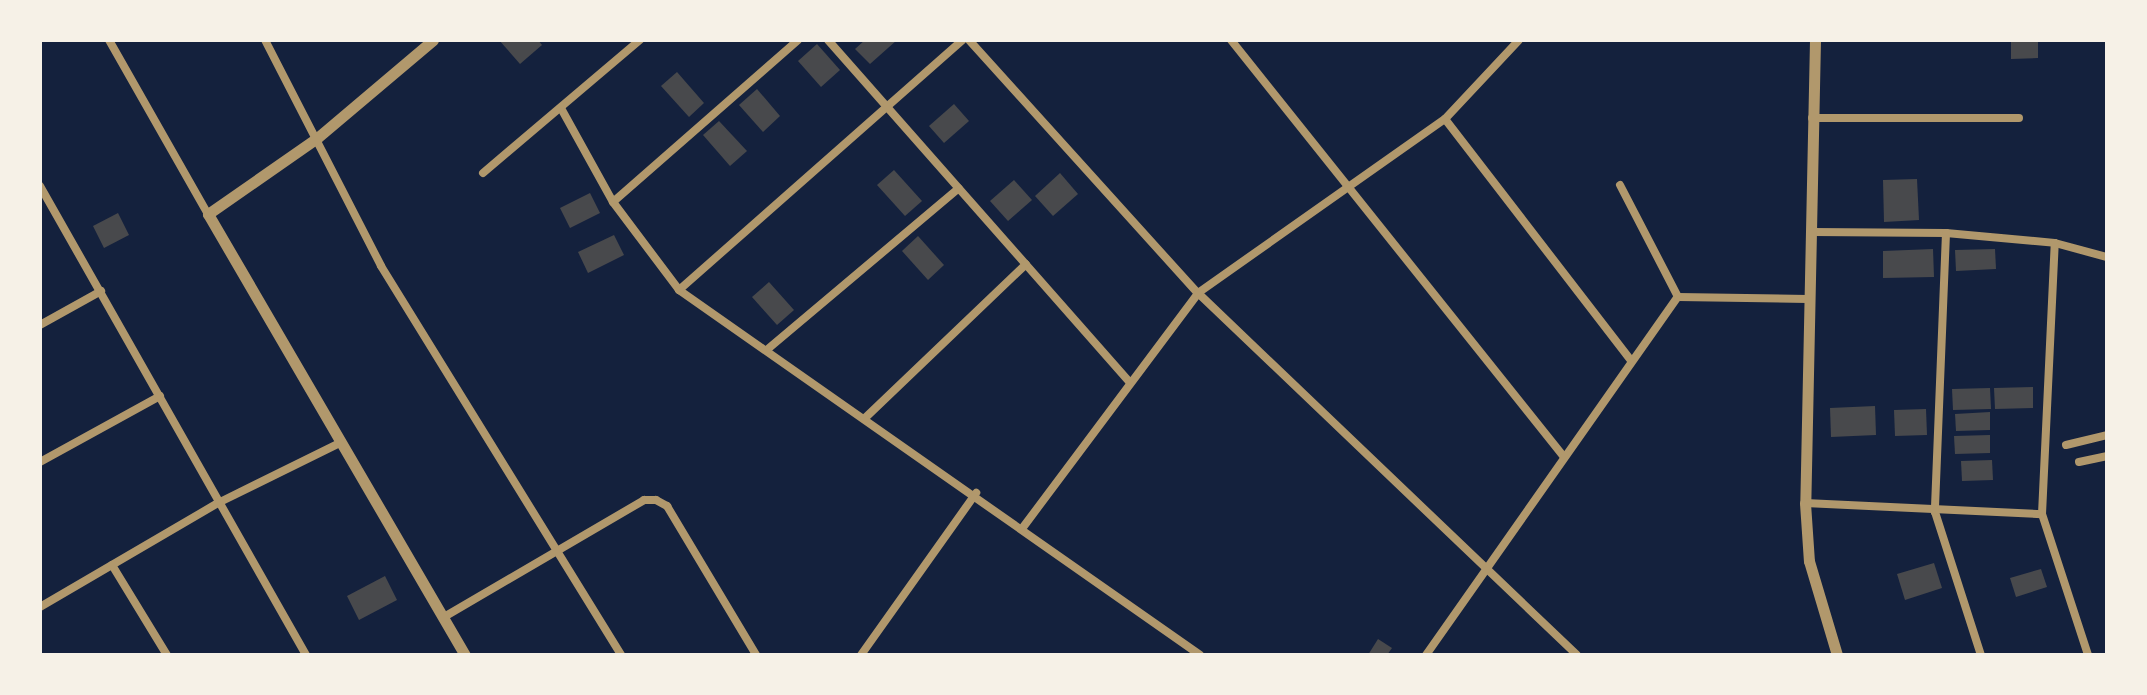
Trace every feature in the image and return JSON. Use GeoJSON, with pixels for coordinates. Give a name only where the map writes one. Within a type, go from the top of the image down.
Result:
{"type":"FeatureCollection","features":[{"type":"Feature","properties":{"kind":"street"},"geometry":{"type":"LineString","coordinates":[[109,40],[465,655]]}},
{"type":"Feature","properties":{"kind":"street"},"geometry":{"type":"LineString","coordinates":[[265,40],[381,266],[621,655]]}},
{"type":"Feature","properties":{"kind":"street"},"geometry":{"type":"LineString","coordinates":[[208,214],[317,138],[433,40]]}},
{"type":"Feature","properties":{"kind":"street"},"geometry":{"type":"LineString","coordinates":[[483,173],[562,110],[640,40]]}},
{"type":"Feature","properties":{"kind":"street"},"geometry":{"type":"LineString","coordinates":[[613,202],[798,40]]}},
{"type":"Feature","properties":{"kind":"street"},"geometry":{"type":"LineString","coordinates":[[828,40],[1130,382]]}},
{"type":"Feature","properties":{"kind":"street"},"geometry":{"type":"LineString","coordinates":[[679,290],[966,40],[1198,293],[1489,563],[1577,655]]}},
{"type":"Feature","properties":{"kind":"street"},"geometry":{"type":"LineString","coordinates":[[1231,40],[1564,457]]}},
{"type":"Feature","properties":{"kind":"street"},"geometry":{"type":"LineString","coordinates":[[1024,526],[1198,293],[1350,189],[1445,119],[1519,40]]}},
{"type":"Feature","properties":{"kind":"street"},"geometry":{"type":"LineString","coordinates":[[1815,40],[1805,503],[1809,561],[1837,655]]}},
{"type":"Feature","properties":{"kind":"street"},"geometry":{"type":"LineString","coordinates":[[562,110],[613,202],[679,290],[769,348],[864,419],[1024,526],[1200,655]]}},
{"type":"Feature","properties":{"kind":"street"},"geometry":{"type":"LineString","coordinates":[[1812,118],[2019,118]]}},
{"type":"Feature","properties":{"kind":"street"},"geometry":{"type":"LineString","coordinates":[[1445,119],[1630,359]]}},
{"type":"Feature","properties":{"kind":"street"},"geometry":{"type":"LineString","coordinates":[[1620,185],[1678,297]]}},
{"type":"Feature","properties":{"kind":"street"},"geometry":{"type":"LineString","coordinates":[[40,186],[306,655]]}},
{"type":"Feature","properties":{"kind":"street"},"geometry":{"type":"LineString","coordinates":[[769,348],[959,188]]}},
{"type":"Feature","properties":{"kind":"street"},"geometry":{"type":"LineString","coordinates":[[1813,232],[1946,233],[2055,243],[2107,257]]}},
{"type":"Feature","properties":{"kind":"street"},"geometry":{"type":"LineString","coordinates":[[1946,233],[1935,512],[1981,655]]}},
{"type":"Feature","properties":{"kind":"street"},"geometry":{"type":"LineString","coordinates":[[2055,243],[2042,514],[2088,655]]}},
{"type":"Feature","properties":{"kind":"street"},"geometry":{"type":"LineString","coordinates":[[864,419],[1026,264]]}},
{"type":"Feature","properties":{"kind":"street"},"geometry":{"type":"LineString","coordinates":[[40,325],[101,291]]}},
{"type":"Feature","properties":{"kind":"street"},"geometry":{"type":"LineString","coordinates":[[1678,297],[1808,299]]}},
{"type":"Feature","properties":{"kind":"street"},"geometry":{"type":"LineString","coordinates":[[1426,655],[1630,359],[1678,297]]}},
{"type":"Feature","properties":{"kind":"street"},"geometry":{"type":"LineString","coordinates":[[40,462],[160,396]]}},
{"type":"Feature","properties":{"kind":"street"},"geometry":{"type":"LineString","coordinates":[[2066,445],[2107,435]]}},
{"type":"Feature","properties":{"kind":"street"},"geometry":{"type":"LineString","coordinates":[[40,607],[220,502],[342,442]]}},
{"type":"Feature","properties":{"kind":"street"},"geometry":{"type":"LineString","coordinates":[[2079,462],[2107,456]]}},
{"type":"Feature","properties":{"kind":"street"},"geometry":{"type":"LineString","coordinates":[[861,655],[976,493]]}},
{"type":"Feature","properties":{"kind":"street"},"geometry":{"type":"LineString","coordinates":[[444,617],[555,552],[656,500],[667,506],[756,655]]}},
{"type":"Feature","properties":{"kind":"street"},"geometry":{"type":"LineString","coordinates":[[1805,503],[1935,512],[2042,514]]}},
{"type":"Feature","properties":{"kind":"street"},"geometry":{"type":"LineString","coordinates":[[112,565],[167,655]]}},
{"type":"Feature","properties":{"kind":"building"},"geometry":{"type":"Polygon","coordinates":[[[499,40],[538,40],[542,45],[520,64],[499,40]]]}},
{"type":"Feature","properties":{"kind":"building"},"geometry":{"type":"Polygon","coordinates":[[[865,40],[897,40],[870,64],[855,49],[865,40]]]}},
{"type":"Feature","properties":{"kind":"building"},"geometry":{"type":"Polygon","coordinates":[[[2011,40],[2038,40],[2038,58],[2011,59],[2011,40]]]}},
{"type":"Feature","properties":{"kind":"building"},"geometry":{"type":"Polygon","coordinates":[[[817,44],[840,70],[821,87],[798,61],[817,44]]]}},
{"type":"Feature","properties":{"kind":"building"},"geometry":{"type":"Polygon","coordinates":[[[677,72],[704,103],[689,117],[661,86],[677,72]]]}},
{"type":"Feature","properties":{"kind":"building"},"geometry":{"type":"Polygon","coordinates":[[[757,89],[780,116],[763,132],[739,105],[757,89]]]}},
{"type":"Feature","properties":{"kind":"building"},"geometry":{"type":"Polygon","coordinates":[[[954,104],[969,121],[944,143],[929,126],[954,104]]]}},
{"type":"Feature","properties":{"kind":"building"},"geometry":{"type":"Polygon","coordinates":[[[719,121],[747,151],[730,166],[703,135],[719,121]]]}},
{"type":"Feature","properties":{"kind":"building"},"geometry":{"type":"Polygon","coordinates":[[[894,170],[922,201],[905,216],[877,185],[894,170]]]}},
{"type":"Feature","properties":{"kind":"building"},"geometry":{"type":"Polygon","coordinates":[[[1060,173],[1078,194],[1053,216],[1035,196],[1060,173]]]}},
{"type":"Feature","properties":{"kind":"building"},"geometry":{"type":"Polygon","coordinates":[[[1917,179],[1919,220],[1884,222],[1883,180],[1917,179]]]}},
{"type":"Feature","properties":{"kind":"building"},"geometry":{"type":"Polygon","coordinates":[[[1014,180],[1032,200],[1008,221],[990,201],[1014,180]]]}},
{"type":"Feature","properties":{"kind":"building"},"geometry":{"type":"Polygon","coordinates":[[[590,193],[600,213],[570,228],[560,208],[590,193]]]}},
{"type":"Feature","properties":{"kind":"building"},"geometry":{"type":"Polygon","coordinates":[[[118,213],[129,235],[104,248],[93,226],[118,213]]]}},
{"type":"Feature","properties":{"kind":"building"},"geometry":{"type":"Polygon","coordinates":[[[614,235],[624,255],[588,273],[578,252],[614,235]]]}},
{"type":"Feature","properties":{"kind":"building"},"geometry":{"type":"Polygon","coordinates":[[[918,236],[944,265],[928,280],[902,251],[918,236]]]}},
{"type":"Feature","properties":{"kind":"building"},"geometry":{"type":"Polygon","coordinates":[[[1933,249],[1934,277],[1883,278],[1883,251],[1933,249]]]}},
{"type":"Feature","properties":{"kind":"building"},"geometry":{"type":"Polygon","coordinates":[[[1995,249],[1996,269],[1956,271],[1955,250],[1995,249]]]}},
{"type":"Feature","properties":{"kind":"building"},"geometry":{"type":"Polygon","coordinates":[[[769,282],[794,310],[777,325],[752,297],[769,282]]]}},
{"type":"Feature","properties":{"kind":"building"},"geometry":{"type":"Polygon","coordinates":[[[2033,387],[2033,408],[1995,409],[1994,388],[2033,387]]]}},
{"type":"Feature","properties":{"kind":"building"},"geometry":{"type":"Polygon","coordinates":[[[1990,388],[1991,409],[1953,410],[1952,389],[1990,388]]]}},
{"type":"Feature","properties":{"kind":"building"},"geometry":{"type":"Polygon","coordinates":[[[1875,406],[1876,435],[1831,437],[1830,408],[1875,406]]]}},
{"type":"Feature","properties":{"kind":"building"},"geometry":{"type":"Polygon","coordinates":[[[1926,409],[1927,435],[1895,436],[1894,410],[1926,409]]]}},
{"type":"Feature","properties":{"kind":"building"},"geometry":{"type":"Polygon","coordinates":[[[1990,412],[1990,430],[1956,431],[1955,414],[1990,412]]]}},
{"type":"Feature","properties":{"kind":"building"},"geometry":{"type":"Polygon","coordinates":[[[1990,435],[1990,453],[1955,454],[1954,436],[1990,435]]]}},
{"type":"Feature","properties":{"kind":"building"},"geometry":{"type":"Polygon","coordinates":[[[1992,460],[1993,480],[1962,481],[1961,461],[1992,460]]]}},
{"type":"Feature","properties":{"kind":"building"},"geometry":{"type":"Polygon","coordinates":[[[1934,563],[1942,588],[1905,600],[1897,574],[1934,563]]]}},
{"type":"Feature","properties":{"kind":"building"},"geometry":{"type":"Polygon","coordinates":[[[2041,569],[2047,587],[2016,597],[2010,578],[2041,569]]]}},
{"type":"Feature","properties":{"kind":"building"},"geometry":{"type":"Polygon","coordinates":[[[385,576],[397,600],[359,620],[347,596],[385,576]]]}},
{"type":"Feature","properties":{"kind":"building"},"geometry":{"type":"Polygon","coordinates":[[[1378,639],[1392,648],[1387,655],[1368,655],[1378,639]]]}}]}
